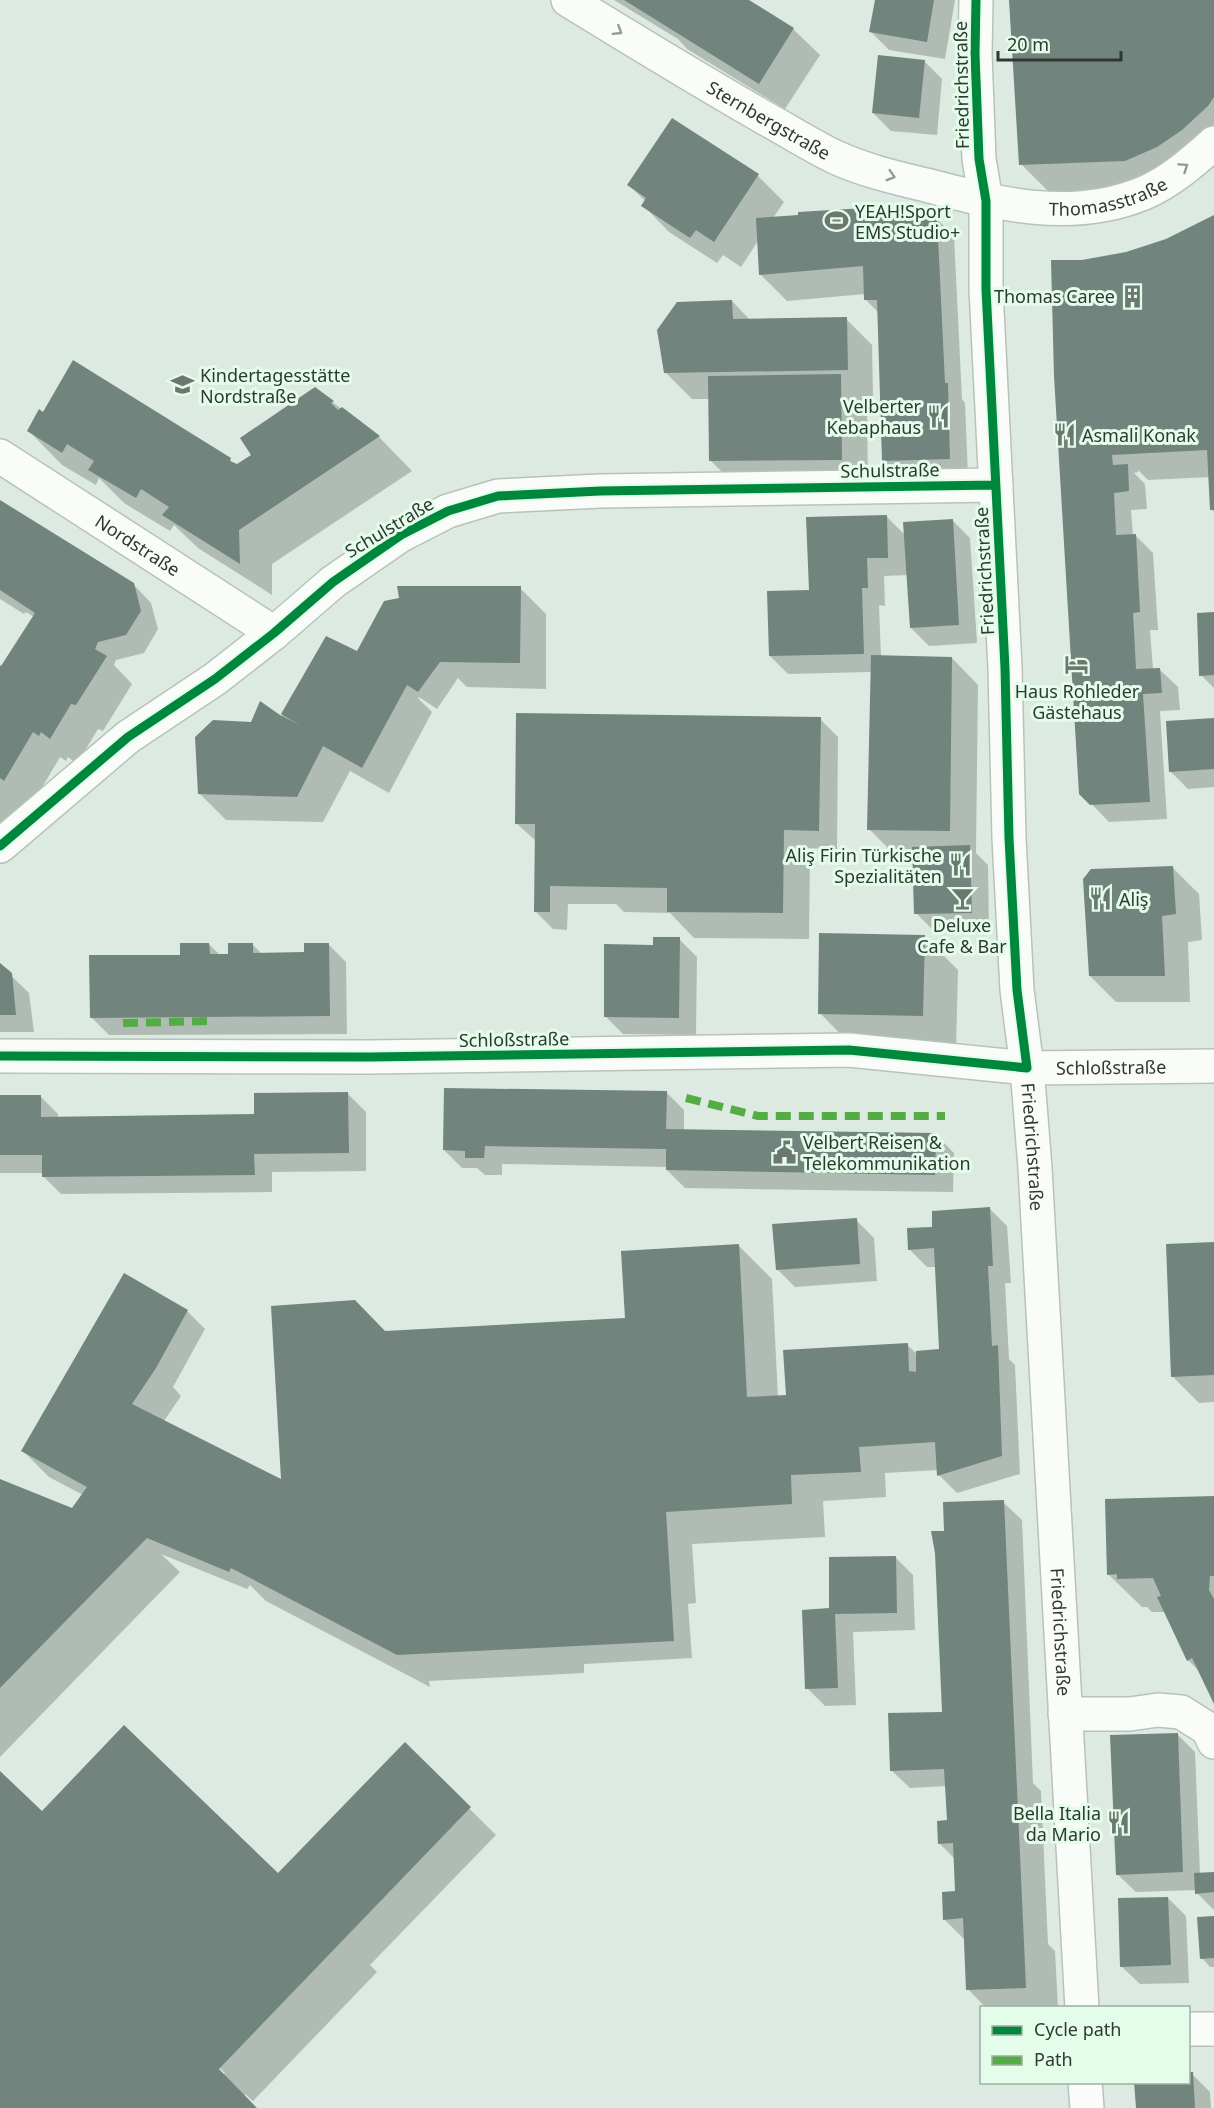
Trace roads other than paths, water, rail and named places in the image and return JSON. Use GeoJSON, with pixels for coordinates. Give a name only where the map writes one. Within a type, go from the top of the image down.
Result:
{"type":"FeatureCollection","features":[{"type":"Feature","properties":{"kind":"street","name":"Sternbergstraße"},"geometry":{"type":"LineString","coordinates":[[568,0],[677,68],[836,158],[892,177],[986,201]]}},
{"type":"Feature","properties":{"kind":"street","name":"Friedrichstraße"},"geometry":{"type":"LineString","coordinates":[[976,0],[975,54],[979,159],[986,201],[986,289],[1005,668],[1009,838],[1016,974],[1035,1168],[1082,2006]]}},
{"type":"Feature","properties":{"kind":"street","name":"Thomasstraße"},"geometry":{"type":"LineString","coordinates":[[986,201],[1043,209],[1114,202],[1145,192],[1197,159],[1214,143]]}},
{"type":"Feature","properties":{"kind":"street","name":"Nordstraße"},"geometry":{"type":"LineString","coordinates":[[0,456],[274,633]]}},
{"type":"Feature","properties":{"kind":"street","name":"Schulstraße"},"geometry":{"type":"LineString","coordinates":[[0,846],[128,737],[215,679],[274,633],[333,582],[401,535],[448,511],[498,496],[600,491],[996,485]]}},
{"type":"Feature","properties":{"kind":"street","name":"Schloßstraße"},"geometry":{"type":"LineString","coordinates":[[0,1056],[370,1058],[849,1050],[1027,1068],[1214,1066]]}},
{"type":"Feature","properties":{"kind":"street"},"geometry":{"type":"LineString","coordinates":[[1065,1714],[1130,1714],[1158,1710],[1181,1712],[1208,1729],[1214,1742]]}},
{"type":"Feature","properties":{"kind":"street"},"geometry":{"type":"LineString","coordinates":[[1190,2029],[1214,2029]]}},
{"type":"Feature","properties":{"kind":"street"},"geometry":{"type":"LineString","coordinates":[[1085,2084],[1087,2108]]}},
{"type":"Feature","properties":{"kind":"place","name":"YEAH!Sport EMS Studio+"},"geometry":{"type":"Point","coordinates":[837,221]}},
{"type":"Feature","properties":{"kind":"place","name":"Thomas Caree"},"geometry":{"type":"Point","coordinates":[1133,296]}},
{"type":"Feature","properties":{"kind":"place","name":"Kindertagesstätte Nordstraße"},"geometry":{"type":"Point","coordinates":[182,385]}},
{"type":"Feature","properties":{"kind":"place","name":"Velberter Kebaphaus"},"geometry":{"type":"Point","coordinates":[939,416]}},
{"type":"Feature","properties":{"kind":"place","name":"Asmali Konak"},"geometry":{"type":"Point","coordinates":[1064,435]}},
{"type":"Feature","properties":{"kind":"place","name":"Haus Rohleder Gästehaus"},"geometry":{"type":"Point","coordinates":[1077,665]}},
{"type":"Feature","properties":{"kind":"place","name":"Aliş Firin Türkische Spezialitäten"},"geometry":{"type":"Point","coordinates":[960,865]}},
{"type":"Feature","properties":{"kind":"place","name":"Deluxe Cafe & Bar"},"geometry":{"type":"Point","coordinates":[962,899]}},
{"type":"Feature","properties":{"kind":"place","name":"Aliş"},"geometry":{"type":"Point","coordinates":[1101,899]}},
{"type":"Feature","properties":{"kind":"place","name":"Velbert Reisen & Telekommunikation"},"geometry":{"type":"Point","coordinates":[785,1152]}},
{"type":"Feature","properties":{"kind":"place","name":"Bella Italia da Mario"},"geometry":{"type":"Point","coordinates":[1119,1823]}}]}
